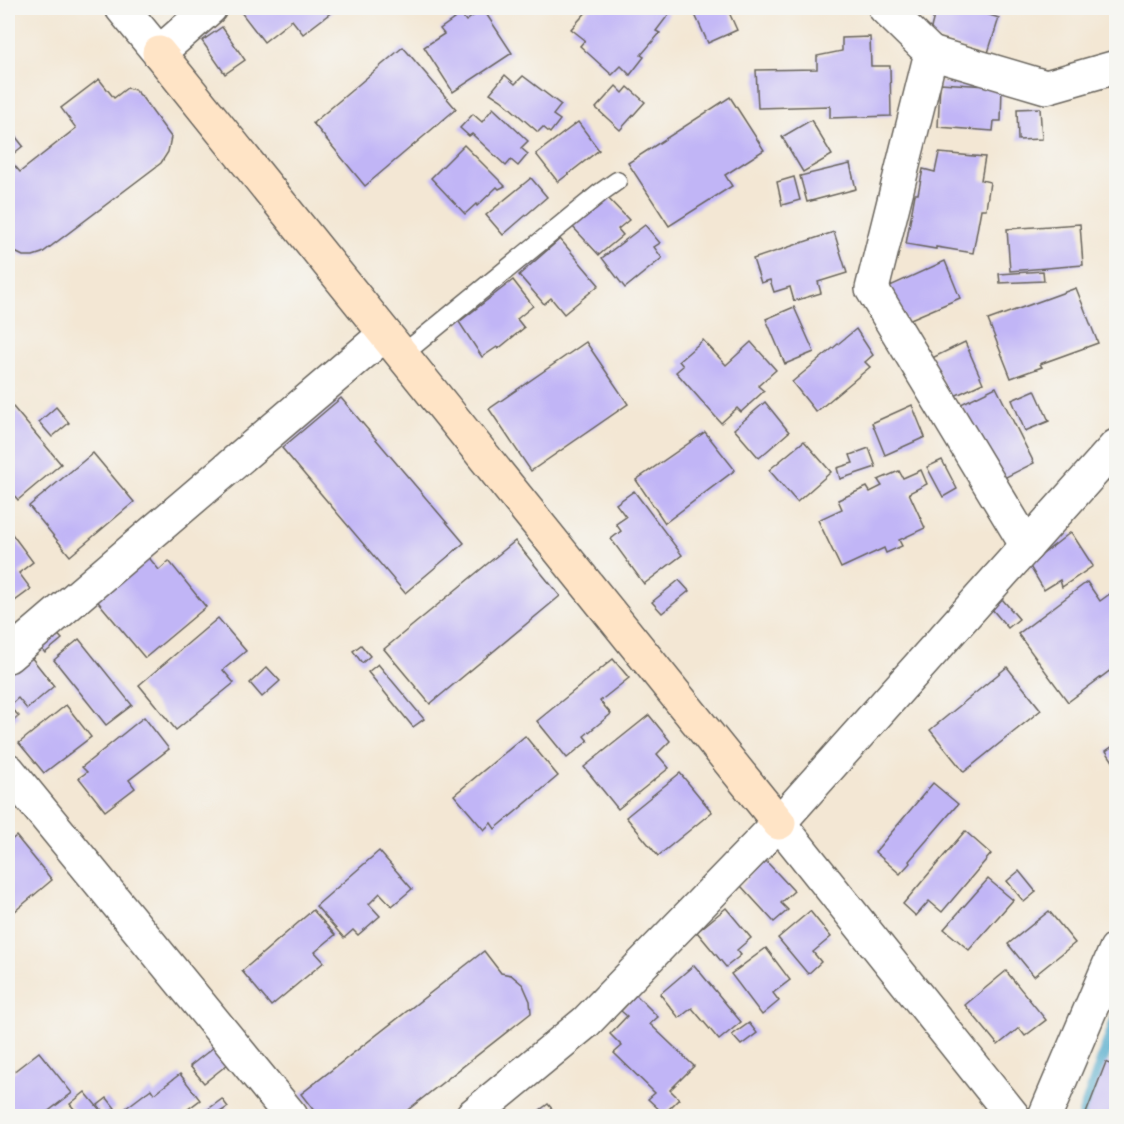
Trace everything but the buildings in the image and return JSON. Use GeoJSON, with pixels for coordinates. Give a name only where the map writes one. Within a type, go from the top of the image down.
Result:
{"type":"FeatureCollection","features":[{"type":"Feature","properties":{"kind":"street"},"geometry":{"type":"LineString","coordinates":[[122,8],[1013,1116]]}},
{"type":"Feature","properties":{"kind":"street"},"geometry":{"type":"LineString","coordinates":[[159,53],[210,8]]}},
{"type":"Feature","properties":{"kind":"street"},"geometry":{"type":"LineString","coordinates":[[885,8],[931,52],[1046,87],[1116,67]]}},
{"type":"Feature","properties":{"kind":"street"},"geometry":{"type":"LineString","coordinates":[[931,52],[872,289],[1027,546]]}},
{"type":"Feature","properties":{"kind":"street"},"geometry":{"type":"LineString","coordinates":[[8,656],[393,344]]}},
{"type":"Feature","properties":{"kind":"street"},"geometry":{"type":"LineString","coordinates":[[472,1116],[586,1022],[779,824],[1116,446]]}},
{"type":"Feature","properties":{"kind":"street"},"geometry":{"type":"LineString","coordinates":[[8,770],[291,1116]]}},
{"type":"Feature","properties":{"kind":"street"},"geometry":{"type":"LineString","coordinates":[[1045,1116],[1116,949]]}},
{"type":"Feature","properties":{"kind":"lane"},"geometry":{"type":"LineString","coordinates":[[393,344],[617,181]]}},
{"type":"Feature","properties":{"kind":"waterway"},"geometry":{"type":"LineString","coordinates":[[1083,1116],[1116,1020]]}}]}
